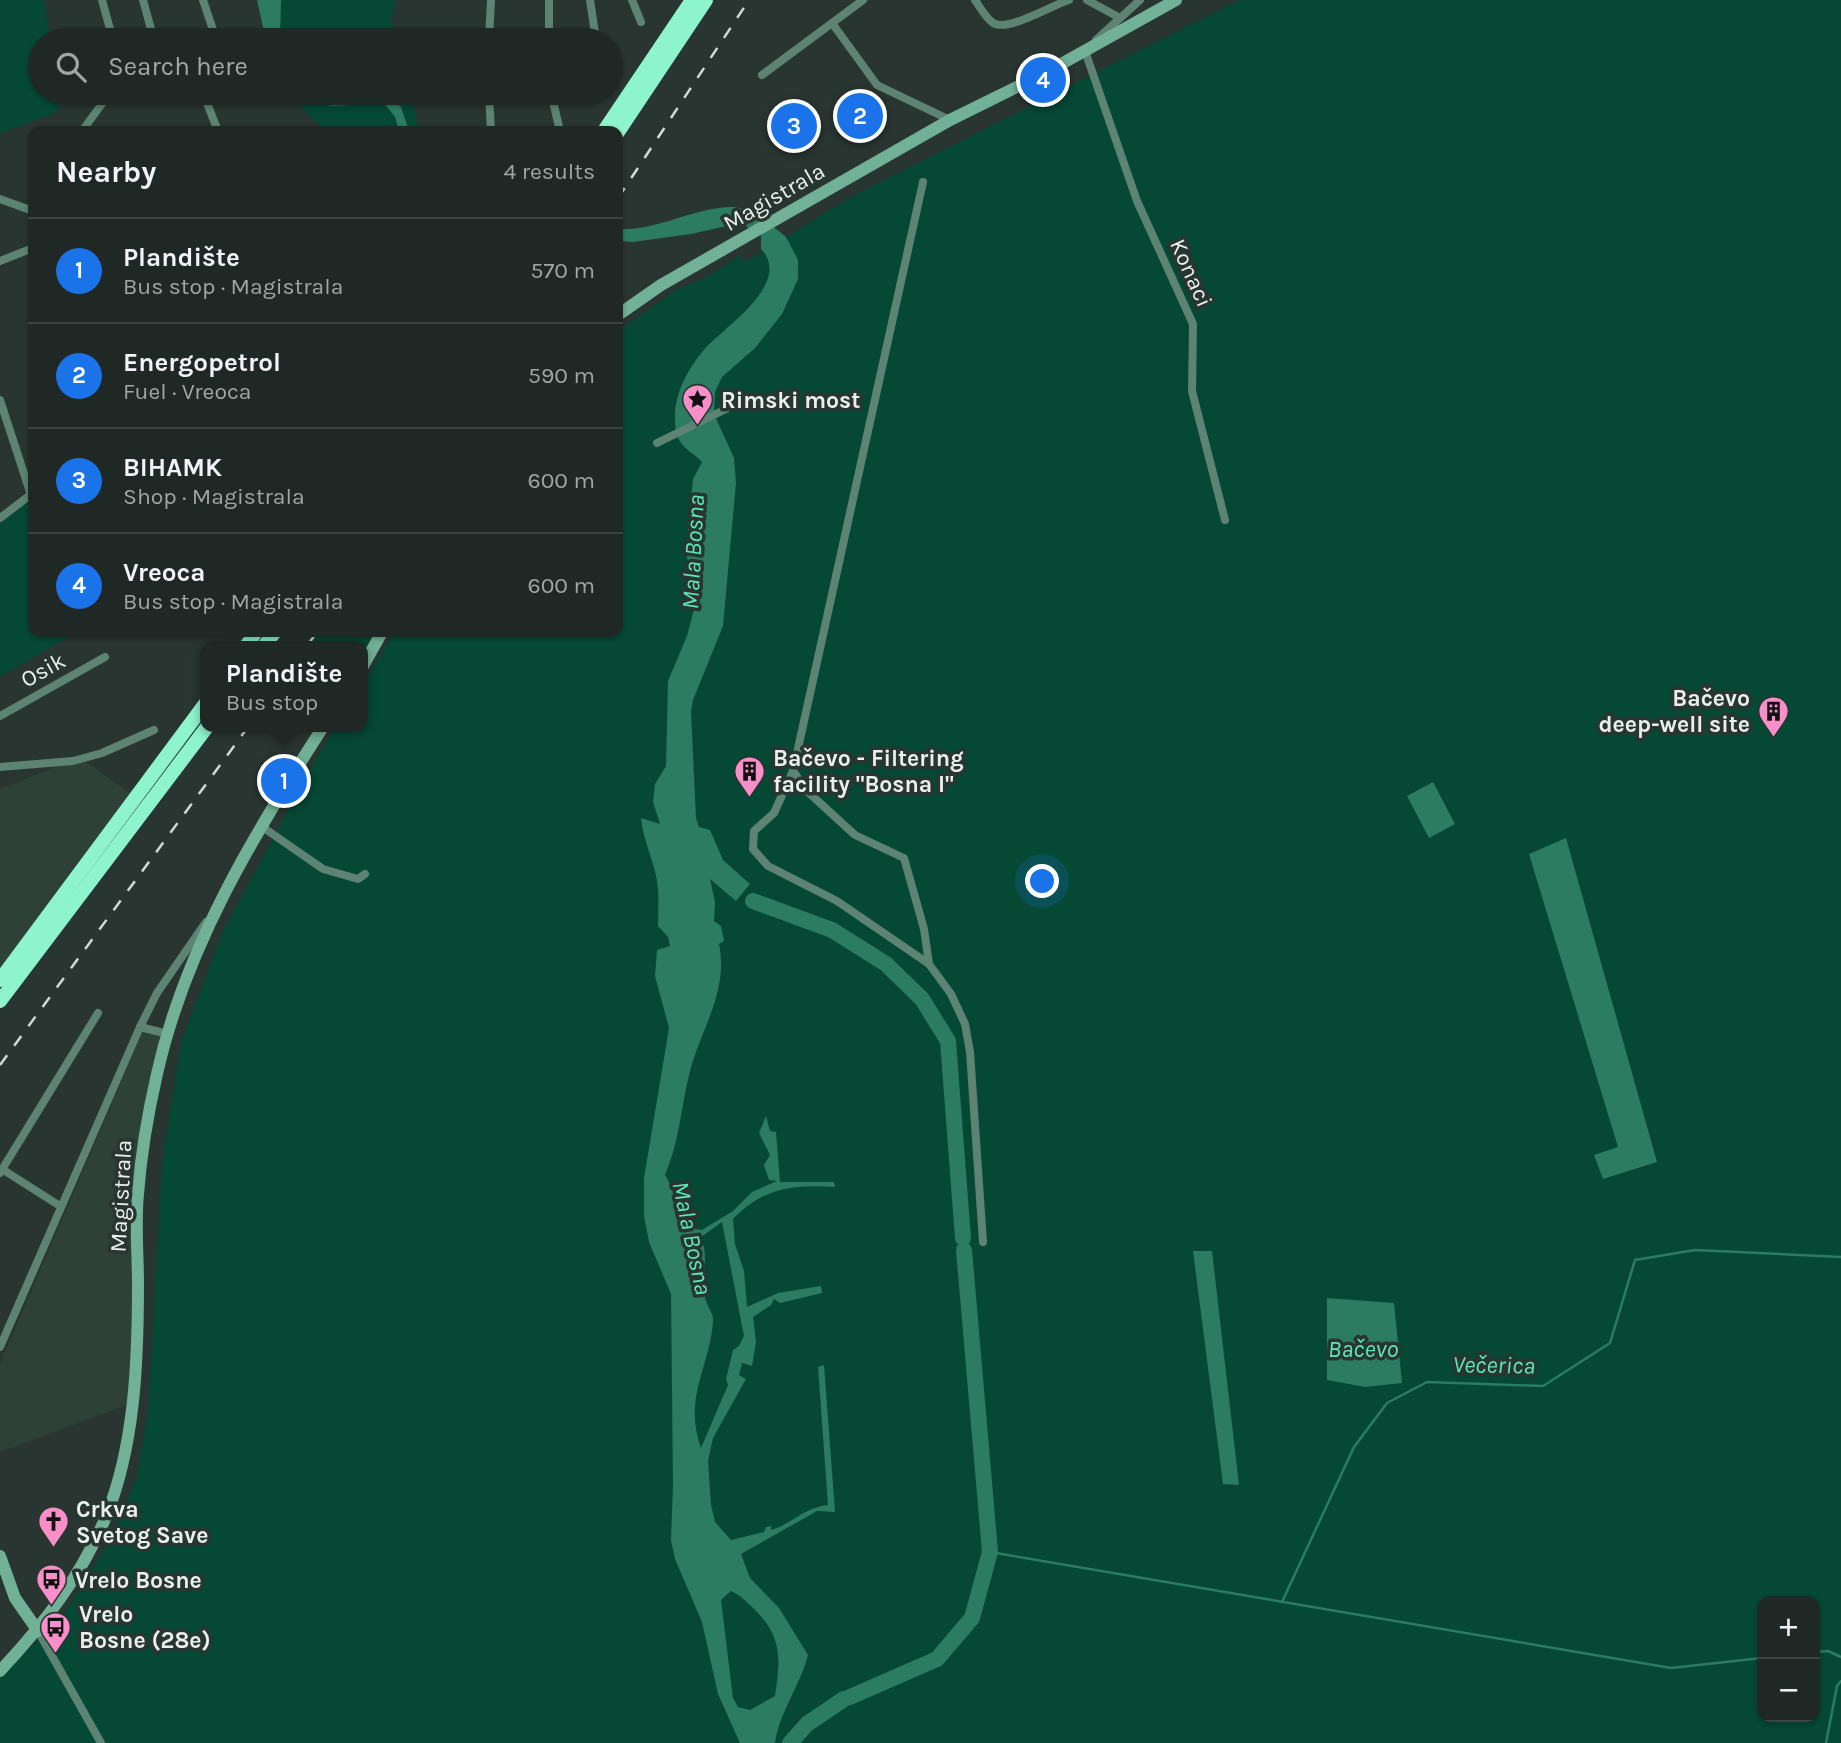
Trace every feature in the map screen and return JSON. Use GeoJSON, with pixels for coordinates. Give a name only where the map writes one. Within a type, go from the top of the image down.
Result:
{"type":"FeatureCollection","features":[{"type":"Feature","properties":{"kind":"highway"},"geometry":{"type":"LineString","coordinates":[[623,103],[692,0]]}},
{"type":"Feature","properties":{"kind":"highway"},"geometry":{"type":"LineString","coordinates":[[622,126],[706,0]]}},
{"type":"Feature","properties":{"kind":"highway"},"geometry":{"type":"LineString","coordinates":[[607,126],[621,105]]}},
{"type":"Feature","properties":{"kind":"highway"},"geometry":{"type":"LineString","coordinates":[[0,981],[186,743],[200,729]]}},
{"type":"Feature","properties":{"kind":"highway"},"geometry":{"type":"LineString","coordinates":[[0,1001],[186,743]]}},
{"type":"Feature","properties":{"kind":"main road","name":"Magistrala"},"geometry":{"type":"LineString","coordinates":[[623,312],[661,285],[950,120],[1085,51],[1176,0]]}},
{"type":"Feature","properties":{"kind":"main road"},"geometry":{"type":"LineString","coordinates":[[368,657],[379,637]]}},
{"type":"Feature","properties":{"kind":"main road","name":"Magistrala"},"geometry":{"type":"LineString","coordinates":[[0,1671],[38,1631],[84,1561],[106,1518],[122,1464],[136,1370],[137,1196],[145,1135],[168,1034],[189,970],[226,892],[261,826],[320,732]]}},
{"type":"Feature","properties":{"kind":"main road"},"geometry":{"type":"LineString","coordinates":[[0,1556],[15,1598],[38,1631]]}},
{"type":"Feature","properties":{"kind":"street"},"geometry":{"type":"LineString","coordinates":[[102,0],[110,28]]}},
{"type":"Feature","properties":{"kind":"street"},"geometry":{"type":"LineString","coordinates":[[143,0],[150,28]]}},
{"type":"Feature","properties":{"kind":"street"},"geometry":{"type":"LineString","coordinates":[[203,0],[212,28]]}},
{"type":"Feature","properties":{"kind":"street"},"geometry":{"type":"LineString","coordinates":[[490,28],[491,0]]}},
{"type":"Feature","properties":{"kind":"street"},"geometry":{"type":"LineString","coordinates":[[549,28],[550,0]]}},
{"type":"Feature","properties":{"kind":"street"},"geometry":{"type":"LineString","coordinates":[[590,0],[594,28]]}},
{"type":"Feature","properties":{"kind":"street"},"geometry":{"type":"LineString","coordinates":[[632,0],[641,22]]}},
{"type":"Feature","properties":{"kind":"street"},"geometry":{"type":"LineString","coordinates":[[762,75],[863,0]]}},
{"type":"Feature","properties":{"kind":"street"},"geometry":{"type":"LineString","coordinates":[[975,0],[998,26],[1010,25],[1069,0]]}},
{"type":"Feature","properties":{"kind":"street"},"geometry":{"type":"LineString","coordinates":[[1087,0],[1120,18]]}},
{"type":"Feature","properties":{"kind":"street"},"geometry":{"type":"LineString","coordinates":[[1085,51],[1140,0]]}},
{"type":"Feature","properties":{"kind":"street"},"geometry":{"type":"LineString","coordinates":[[832,23],[877,85],[950,120]]}},
{"type":"Feature","properties":{"kind":"street","name":"Konaci"},"geometry":{"type":"LineString","coordinates":[[1085,51],[1137,201],[1193,324],[1192,391],[1225,520]]}},
{"type":"Feature","properties":{"kind":"street"},"geometry":{"type":"LineString","coordinates":[[86,126],[101,105]]}},
{"type":"Feature","properties":{"kind":"street"},"geometry":{"type":"LineString","coordinates":[[207,105],[216,126]]}},
{"type":"Feature","properties":{"kind":"street"},"geometry":{"type":"LineString","coordinates":[[490,105],[491,126]]}},
{"type":"Feature","properties":{"kind":"street"},"geometry":{"type":"LineString","coordinates":[[554,105],[559,126]]}},
{"type":"Feature","properties":{"kind":"street"},"geometry":{"type":"LineString","coordinates":[[923,181],[793,771],[774,813],[754,831],[751,840],[753,849],[768,866],[837,901],[929,964],[950,994],[965,1024],[970,1052],[983,1242]]}},
{"type":"Feature","properties":{"kind":"street"},"geometry":{"type":"LineString","coordinates":[[0,200],[28,209]]}},
{"type":"Feature","properties":{"kind":"street"},"geometry":{"type":"LineString","coordinates":[[0,261],[28,249]]}},
{"type":"Feature","properties":{"kind":"street"},"geometry":{"type":"LineString","coordinates":[[0,400],[28,482]]}},
{"type":"Feature","properties":{"kind":"street"},"geometry":{"type":"LineString","coordinates":[[657,443],[741,401]]}},
{"type":"Feature","properties":{"kind":"street"},"geometry":{"type":"LineString","coordinates":[[0,518],[28,497]]}},
{"type":"Feature","properties":{"kind":"street","name":"Osik"},"geometry":{"type":"LineString","coordinates":[[0,716],[105,657]]}},
{"type":"Feature","properties":{"kind":"street"},"geometry":{"type":"LineString","coordinates":[[0,767],[73,761],[102,753],[154,730]]}},
{"type":"Feature","properties":{"kind":"street"},"geometry":{"type":"LineString","coordinates":[[793,771],[808,792],[855,835],[904,858],[925,929],[929,964]]}},
{"type":"Feature","properties":{"kind":"street"},"geometry":{"type":"LineString","coordinates":[[261,826],[323,869],[358,879],[365,874]]}},
{"type":"Feature","properties":{"kind":"street"},"geometry":{"type":"LineString","coordinates":[[0,1347],[140,1027],[158,993],[226,892]]}},
{"type":"Feature","properties":{"kind":"street"},"geometry":{"type":"LineString","coordinates":[[61,1206],[1,1171],[98,1013]]}},
{"type":"Feature","properties":{"kind":"street"},"geometry":{"type":"LineString","coordinates":[[140,1027],[168,1034]]}},
{"type":"Feature","properties":{"kind":"street"},"geometry":{"type":"LineString","coordinates":[[38,1631],[101,1743]]}},
{"type":"Feature","properties":{"kind":"shaded area"},"geometry":{"type":"Polygon","coordinates":[[[0,0],[44,0],[48,28],[28,28],[28,105],[59,105],[60,111],[0,133],[0,0]]]}},
{"type":"Feature","properties":{"kind":"shaded area"},"geometry":{"type":"Polygon","coordinates":[[[281,0],[396,0],[391,20],[393,28],[280,28],[281,0]]]}},
{"type":"Feature","properties":{"kind":"shaded area"},"geometry":{"type":"Polygon","coordinates":[[[1239,0],[1841,0],[1841,1743],[0,1743],[0,1673],[57,1625],[105,1548],[137,1477],[148,1409],[162,1164],[181,1042],[221,936],[307,774],[333,732],[368,732],[368,676],[392,637],[623,637],[623,327],[676,290],[707,277],[741,255],[742,262],[849,198],[1239,0]]]}},
{"type":"Feature","properties":{"kind":"shaded area"},"geometry":{"type":"Polygon","coordinates":[[[299,105],[386,105],[395,117],[398,126],[320,126],[299,105]]]}},
{"type":"Feature","properties":{"kind":"shaded area"},"geometry":{"type":"Polygon","coordinates":[[[399,105],[413,105],[418,124],[423,126],[407,126],[399,105]]]}},
{"type":"Feature","properties":{"kind":"shaded area"},"geometry":{"type":"Polygon","coordinates":[[[28,502],[28,637],[68,637],[0,677],[0,524],[28,502]]]}},
{"type":"Feature","properties":{"kind":"shaded area"},"geometry":{"type":"Polygon","coordinates":[[[314,637],[372,637],[368,644],[368,641],[311,641],[314,637]]]}},
{"type":"Feature","properties":{"kind":"shaded area"},"geometry":{"type":"Polygon","coordinates":[[[80,758],[133,795],[0,969],[0,789],[80,758]]]}},
{"type":"Feature","properties":{"kind":"shaded area"},"geometry":{"type":"Polygon","coordinates":[[[143,1031],[173,1036],[158,1072],[137,1196],[129,1404],[0,1452],[0,1364],[143,1031]]]}},
{"type":"Feature","properties":{"kind":"water"},"geometry":{"type":"Polygon","coordinates":[[[257,0],[281,0],[280,28],[263,28],[257,0]]]}},
{"type":"Feature","properties":{"kind":"water"},"geometry":{"type":"Polygon","coordinates":[[[386,105],[399,105],[407,126],[398,126],[395,117],[386,105]]]}},
{"type":"Feature","properties":{"kind":"water"},"geometry":{"type":"Polygon","coordinates":[[[737,207],[764,219],[786,237],[798,260],[798,279],[782,314],[755,348],[722,377],[715,392],[714,414],[734,458],[736,483],[723,626],[693,700],[691,712],[696,818],[699,827],[710,830],[723,860],[750,884],[736,901],[710,879],[715,902],[714,921],[721,926],[724,941],[719,944],[720,978],[712,1011],[689,1075],[677,1138],[665,1175],[695,1229],[702,1230],[733,1211],[752,1192],[777,1181],[769,1180],[764,1165],[770,1155],[759,1133],[766,1116],[770,1131],[776,1132],[780,1182],[834,1182],[835,1187],[806,1186],[779,1190],[755,1200],[733,1219],[735,1244],[744,1271],[747,1307],[778,1293],[821,1286],[822,1293],[780,1303],[774,1299],[771,1305],[753,1317],[756,1342],[752,1366],[742,1363],[739,1375],[746,1379],[713,1438],[708,1461],[715,1522],[731,1540],[764,1532],[766,1527],[771,1526],[771,1530],[812,1509],[828,1505],[818,1367],[824,1365],[835,1512],[817,1511],[741,1554],[750,1578],[779,1608],[808,1655],[781,1721],[775,1743],[740,1743],[718,1694],[702,1622],[675,1559],[671,1540],[671,1294],[649,1242],[644,1216],[644,1178],[669,1028],[655,976],[657,950],[670,946],[668,937],[658,926],[657,878],[641,818],[660,824],[653,802],[655,784],[666,766],[668,681],[687,636],[697,598],[687,557],[688,529],[693,479],[702,462],[678,438],[675,410],[683,382],[697,358],[762,291],[768,277],[769,263],[761,249],[761,235],[740,223],[691,234],[633,242],[623,241],[623,229],[648,226],[707,210],[737,207]],[[722,1222],[701,1237],[705,1254],[704,1293],[713,1318],[711,1338],[696,1398],[696,1430],[701,1448],[728,1385],[726,1379],[733,1350],[739,1346],[744,1336],[722,1222]],[[731,1591],[721,1600],[733,1698],[738,1707],[750,1710],[775,1696],[778,1651],[765,1622],[739,1595],[731,1591]]]}},
{"type":"Feature","properties":{"kind":"water"},"geometry":{"type":"Polygon","coordinates":[[[1433,782],[1455,824],[1429,838],[1407,796],[1433,782]]]}},
{"type":"Feature","properties":{"kind":"water"},"geometry":{"type":"Polygon","coordinates":[[[1566,838],[1657,1162],[1603,1179],[1594,1155],[1618,1147],[1529,854],[1566,838]]]}},
{"type":"Feature","properties":{"kind":"water"},"geometry":{"type":"Polygon","coordinates":[[[1193,1251],[1212,1251],[1239,1485],[1223,1484],[1193,1251]]]}},
{"type":"Feature","properties":{"kind":"water","name":"Bačevo"},"geometry":{"type":"Polygon","coordinates":[[[1327,1298],[1394,1303],[1402,1383],[1365,1387],[1327,1380],[1327,1298]]]}},
{"type":"Feature","properties":{"kind":"waterway","name":"Mala Bosna"},"geometry":{"type":"LineString","coordinates":[[753,901],[832,930],[886,964],[922,999],[948,1041],[963,1238]]}},
{"type":"Feature","properties":{"kind":"waterway","name":"Mala Bosna"},"geometry":{"type":"LineString","coordinates":[[850,1697],[937,1659],[972,1618],[990,1552],[964,1250]]}},
{"type":"Feature","properties":{"kind":"waterway","name":"Večerica"},"geometry":{"type":"LineString","coordinates":[[1282,1602],[1354,1447],[1387,1403],[1427,1382],[1543,1386],[1610,1343],[1635,1260],[1695,1250],[1841,1257]]}},
{"type":"Feature","properties":{"kind":"waterway","name":"Večerica"},"geometry":{"type":"LineString","coordinates":[[990,1552],[1671,1668],[1757,1659]]}},
{"type":"Feature","properties":{"kind":"waterway","name":"Večerica"},"geometry":{"type":"LineString","coordinates":[[1820,1652],[1828,1651],[1841,1657]]}},
{"type":"Feature","properties":{"kind":"waterway"},"geometry":{"type":"LineString","coordinates":[[1826,1743],[1837,1686],[1841,1681]]}},
{"type":"Feature","properties":{"kind":"waterway","name":"Mala Bosna"},"geometry":{"type":"LineString","coordinates":[[790,1743],[807,1724],[844,1699]]}},
{"type":"Feature","properties":{"kind":"railway"},"geometry":{"type":"LineString","coordinates":[[623,190],[749,0]]}},
{"type":"Feature","properties":{"kind":"railway"},"geometry":{"type":"LineString","coordinates":[[311,641],[313,637]]}},
{"type":"Feature","properties":{"kind":"railway"},"geometry":{"type":"LineString","coordinates":[[0,1065],[244,732]]}},
{"type":"Feature","properties":{"kind":"place","name":"Vreoca"},"geometry":{"type":"Point","coordinates":[1043,80]}},
{"type":"Feature","properties":{"kind":"place","name":"Energopetrol"},"geometry":{"type":"Point","coordinates":[860,116]}},
{"type":"Feature","properties":{"kind":"place","name":"BIHAMK"},"geometry":{"type":"Point","coordinates":[794,126]}},
{"type":"Feature","properties":{"kind":"place","name":"Rimski most"},"geometry":{"type":"Point","coordinates":[698,427]}},
{"type":"Feature","properties":{"kind":"place","name":"Bačevo deep-well site"},"geometry":{"type":"Point","coordinates":[1773,738]}},
{"type":"Feature","properties":{"kind":"place","name":"Plandište"},"geometry":{"type":"Point","coordinates":[284,781]}},
{"type":"Feature","properties":{"kind":"place","name":"Bačevo - Filtering facility \"Bosna I\""},"geometry":{"type":"Point","coordinates":[750,798]}},
{"type":"Feature","properties":{"kind":"place","name":"Crkva Svetog Save"},"geometry":{"type":"Point","coordinates":[53,1549]}},
{"type":"Feature","properties":{"kind":"place","name":"Vrelo Bosne"},"geometry":{"type":"Point","coordinates":[52,1607]}},
{"type":"Feature","properties":{"kind":"place","name":"Vrelo Bosne (28e)"},"geometry":{"type":"Point","coordinates":[56,1654]}}]}
